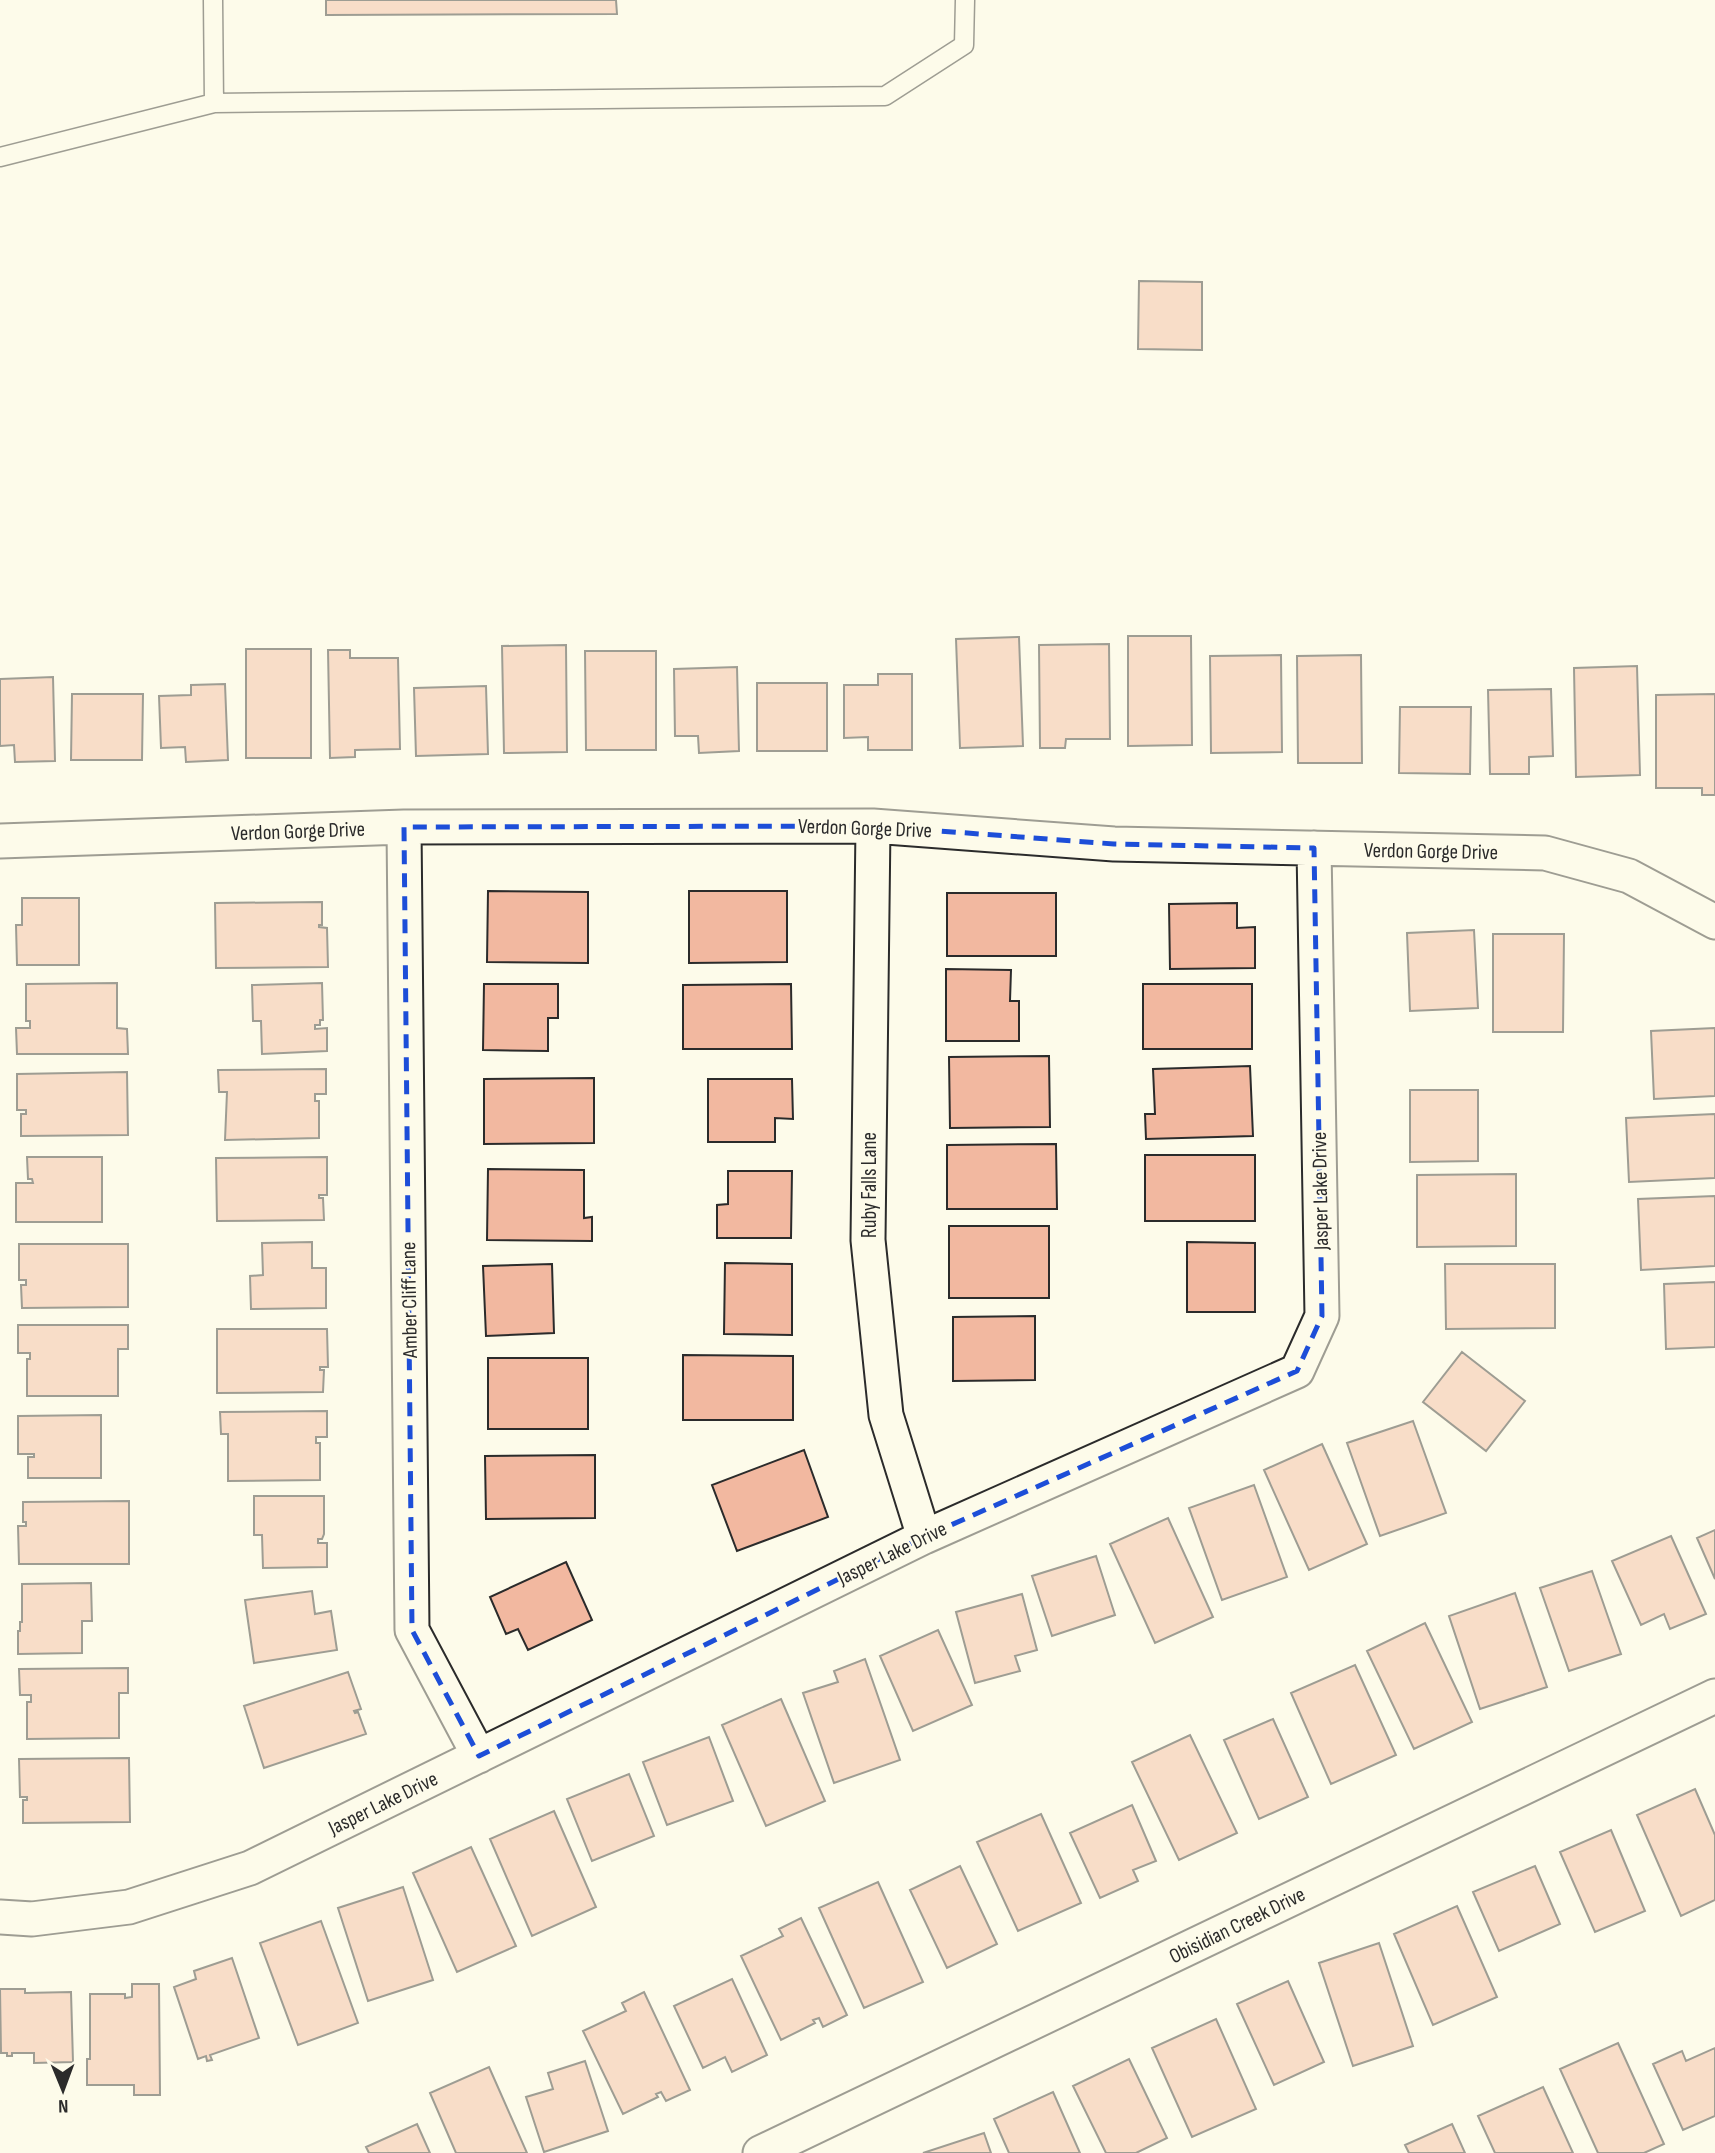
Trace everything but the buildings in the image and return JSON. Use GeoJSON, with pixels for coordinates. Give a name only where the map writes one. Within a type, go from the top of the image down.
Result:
{"type":"FeatureCollection","features":[{"type":"Feature","properties":{"kind":"street","name":"Verdon Gorge Drive"},"geometry":{"type":"LineString","coordinates":[[0,841],[404,827],[873,825],[1114,844],[1545,853],[1629,876],[1715,922]]}},
{"type":"Feature","properties":{"kind":"street","name":"Ruby Falls Lane"},"geometry":{"type":"LineString","coordinates":[[873,825],[868,1240],[886,1415],[925,1537]]}},
{"type":"Feature","properties":{"kind":"street","name":"Amber Cliff Lane"},"geometry":{"type":"LineString","coordinates":[[404,827],[412,1630],[479,1756]]}},
{"type":"Feature","properties":{"kind":"street","name":"Jasper Lake Drive"},"geometry":{"type":"LineString","coordinates":[[0,1917],[32,1919],[129,1907],[250,1868],[925,1537],[1297,1371],[1322,1316],[1314,848]]}},
{"type":"Feature","properties":{"kind":"street","name":"Obisidian Creek Drive"},"geometry":{"type":"LineString","coordinates":[[760,2153],[1715,1696]]}},
{"type":"Feature","properties":{"kind":"lane"},"geometry":{"type":"LineString","coordinates":[[213,0],[214,103]]}},
{"type":"Feature","properties":{"kind":"lane"},"geometry":{"type":"LineString","coordinates":[[0,157],[214,103],[885,96],[964,45],[965,0]]}},
{"type":"Feature","properties":{"kind":"highlighted area"},"geometry":{"type":"Polygon","coordinates":[[[873,826],[1114,844],[1314,848],[1322,1316],[1297,1371],[924,1537],[479,1756],[412,1630],[404,827],[873,826]]]}}]}
